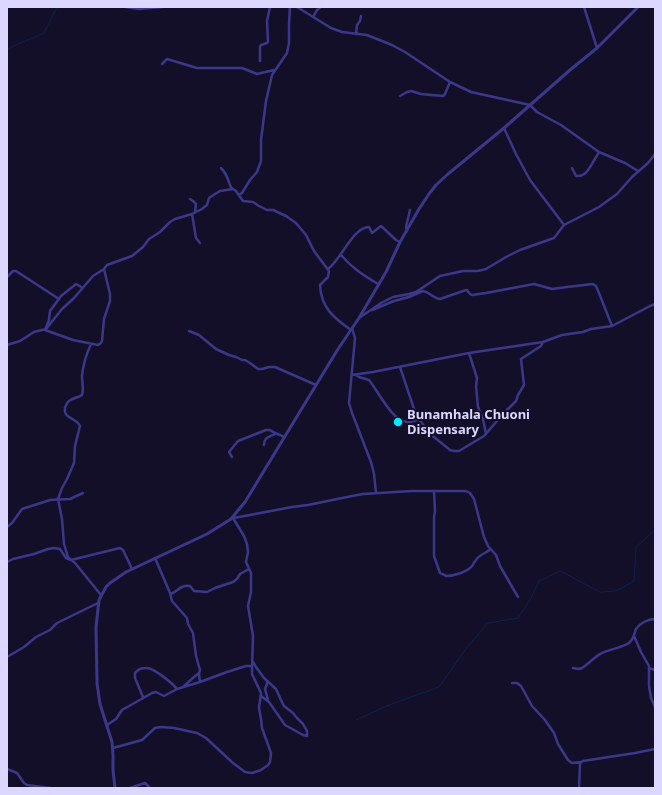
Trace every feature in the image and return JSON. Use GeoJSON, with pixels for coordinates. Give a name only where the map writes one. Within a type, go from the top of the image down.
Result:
{"type":"FeatureCollection","features":[{"type":"Feature","properties":{"kind":"street"},"geometry":{"type":"LineString","coordinates":[[125,7],[139,9],[163,7]]}},
{"type":"Feature","properties":{"kind":"street"},"geometry":{"type":"LineString","coordinates":[[260,62],[260,47],[268,41],[268,18],[270,7]]}},
{"type":"Feature","properties":{"kind":"street"},"geometry":{"type":"LineString","coordinates":[[239,195],[242,194],[249,181],[257,172],[261,161],[261,140],[264,112],[272,75],[287,53],[289,45],[290,7]]}},
{"type":"Feature","properties":{"kind":"street"},"geometry":{"type":"LineString","coordinates":[[297,7],[331,28],[342,32],[367,35],[392,45],[450,82],[471,92],[530,105],[537,112],[561,125],[599,152],[638,171]]}},
{"type":"Feature","properties":{"kind":"street"},"geometry":{"type":"LineString","coordinates":[[313,17],[317,10],[321,7]]}},
{"type":"Feature","properties":{"kind":"street"},"geometry":{"type":"LineString","coordinates":[[584,7],[597,48]]}},
{"type":"Feature","properties":{"kind":"street"},"geometry":{"type":"LineString","coordinates":[[115,788],[113,748],[100,704],[98,683],[96,628],[100,595],[106,587],[126,572],[216,529],[232,518],[245,502],[338,349],[359,318],[400,242],[436,185],[597,48],[638,7]]}},
{"type":"Feature","properties":{"kind":"street"},"geometry":{"type":"LineString","coordinates":[[356,34],[361,16]]}},
{"type":"Feature","properties":{"kind":"street"},"geometry":{"type":"LineString","coordinates":[[162,64],[167,59],[197,68],[244,68],[254,74],[275,70]]}},
{"type":"Feature","properties":{"kind":"street"},"geometry":{"type":"LineString","coordinates":[[400,96],[411,91],[421,94],[443,96],[450,82]]}},
{"type":"Feature","properties":{"kind":"street"},"geometry":{"type":"LineString","coordinates":[[504,128],[530,180],[564,225]]}},
{"type":"Feature","properties":{"kind":"street"},"geometry":{"type":"LineString","coordinates":[[572,168],[576,176],[584,174],[599,152]]}},
{"type":"Feature","properties":{"kind":"street"},"geometry":{"type":"LineString","coordinates":[[359,318],[381,302],[393,297],[416,292],[443,274],[463,270],[478,271],[486,269],[520,250],[554,238],[564,225],[604,204],[617,194],[655,154]]}},
{"type":"Feature","properties":{"kind":"street"},"geometry":{"type":"LineString","coordinates":[[221,168],[228,176],[232,189],[236,191],[243,201],[253,202],[267,210],[273,210],[296,223],[306,235],[318,256],[328,269],[328,277],[320,285],[324,303],[332,314],[352,329],[355,338],[354,375],[349,398],[350,407],[371,462],[376,493]]}},
{"type":"Feature","properties":{"kind":"street"},"geometry":{"type":"LineString","coordinates":[[45,330],[62,309],[74,298],[93,276],[104,269],[107,265],[128,258],[137,253],[149,239],[160,232],[172,220],[192,214],[206,206],[209,198],[215,194],[220,191],[232,189]]}},
{"type":"Feature","properties":{"kind":"street"},"geometry":{"type":"LineString","coordinates":[[190,199],[196,204],[195,212]]}},
{"type":"Feature","properties":{"kind":"street"},"geometry":{"type":"LineString","coordinates":[[407,231],[406,227],[410,210]]}},
{"type":"Feature","properties":{"kind":"street"},"geometry":{"type":"LineString","coordinates":[[192,214],[196,238],[200,243]]}},
{"type":"Feature","properties":{"kind":"street"},"geometry":{"type":"LineString","coordinates":[[328,269],[334,264],[353,238],[365,227],[369,227],[372,233],[381,226],[400,242]]}},
{"type":"Feature","properties":{"kind":"street"},"geometry":{"type":"LineString","coordinates":[[341,254],[358,272],[378,284]]}},
{"type":"Feature","properties":{"kind":"street"},"geometry":{"type":"LineString","coordinates":[[7,346],[20,341],[34,332],[45,330],[91,344],[96,345],[101,343],[104,320],[110,301],[110,294],[104,269]]}},
{"type":"Feature","properties":{"kind":"street"},"geometry":{"type":"LineString","coordinates":[[7,276],[12,271],[16,271],[59,298]]}},
{"type":"Feature","properties":{"kind":"street"},"geometry":{"type":"LineString","coordinates":[[45,330],[50,320],[50,311],[59,298],[76,284],[83,288]]}},
{"type":"Feature","properties":{"kind":"street"},"geometry":{"type":"LineString","coordinates":[[368,312],[423,291],[440,299],[466,290],[471,295],[534,284],[552,289],[593,284],[596,286],[612,326]]}},
{"type":"Feature","properties":{"kind":"street"},"geometry":{"type":"LineString","coordinates":[[354,375],[469,353],[543,342],[562,335],[612,326],[655,304]]}},
{"type":"Feature","properties":{"kind":"street"},"geometry":{"type":"LineString","coordinates":[[189,331],[199,335],[216,349],[245,360],[258,369],[262,370],[269,367],[275,367],[316,385]]}},
{"type":"Feature","properties":{"kind":"street"},"geometry":{"type":"LineString","coordinates":[[400,367],[416,415],[429,433],[450,450],[462,450],[481,439],[514,404],[524,386],[521,359],[541,346],[543,342]]}},
{"type":"Feature","properties":{"kind":"street"},"geometry":{"type":"LineString","coordinates":[[71,560],[64,544],[62,518],[58,499],[74,463],[75,446],[80,426],[77,421],[67,416],[65,408],[67,402],[82,396],[84,360],[91,344]]}},
{"type":"Feature","properties":{"kind":"street"},"geometry":{"type":"LineString","coordinates":[[469,353],[477,378],[476,386],[478,407],[483,419],[486,434]]}},
{"type":"Feature","properties":{"kind":"street"},"geometry":{"type":"LineString","coordinates":[[354,375],[369,380],[389,410],[399,418],[408,422],[420,419]]}},
{"type":"Feature","properties":{"kind":"street"},"geometry":{"type":"LineString","coordinates":[[232,457],[229,452],[238,441],[267,429],[284,437]]}},
{"type":"Feature","properties":{"kind":"street"},"geometry":{"type":"LineString","coordinates":[[264,445],[266,438],[275,434]]}},
{"type":"Feature","properties":{"kind":"street"},"geometry":{"type":"LineString","coordinates":[[232,518],[376,493],[466,491],[470,493],[474,499],[482,534],[496,555],[500,566],[518,597]]}},
{"type":"Feature","properties":{"kind":"street"},"geometry":{"type":"LineString","coordinates":[[434,492],[434,556],[440,573],[446,576],[465,571],[471,567],[480,556],[487,553],[491,549]]}},
{"type":"Feature","properties":{"kind":"street"},"geometry":{"type":"LineString","coordinates":[[7,526],[12,524],[22,509],[50,500],[70,499],[83,493]]}},
{"type":"Feature","properties":{"kind":"street"},"geometry":{"type":"LineString","coordinates":[[113,748],[142,740],[155,728],[161,727],[197,733],[206,738],[243,771],[248,773],[257,772],[268,765],[271,760],[270,749],[262,728],[259,705],[261,696],[252,674],[251,658],[253,636],[248,606],[251,592],[251,581],[246,562],[248,552],[247,544],[244,536],[232,518]]}},
{"type":"Feature","properties":{"kind":"street"},"geometry":{"type":"LineString","coordinates":[[7,562],[54,548],[60,549],[66,558],[75,563],[100,595]]}},
{"type":"Feature","properties":{"kind":"street"},"geometry":{"type":"LineString","coordinates":[[71,560],[120,548],[123,550],[132,569]]}},
{"type":"Feature","properties":{"kind":"street"},"geometry":{"type":"LineString","coordinates":[[156,558],[171,594],[172,601],[187,618],[188,624],[193,633],[196,656],[200,670],[200,682]]}},
{"type":"Feature","properties":{"kind":"street"},"geometry":{"type":"LineString","coordinates":[[171,594],[179,588],[187,585],[194,591],[207,592],[233,582],[240,574],[249,569]]}},
{"type":"Feature","properties":{"kind":"street"},"geometry":{"type":"LineString","coordinates":[[7,657],[24,647],[36,637],[50,630],[57,623],[98,603]]}},
{"type":"Feature","properties":{"kind":"street"},"geometry":{"type":"LineString","coordinates":[[573,668],[582,668],[599,654],[628,644],[632,640],[639,626],[647,620],[655,619]]}},
{"type":"Feature","properties":{"kind":"street"},"geometry":{"type":"LineString","coordinates":[[634,636],[649,668],[649,686],[651,698],[655,707]]}},
{"type":"Feature","properties":{"kind":"street"},"geometry":{"type":"LineString","coordinates":[[251,658],[258,670],[276,689],[284,706],[303,724],[308,736],[303,735],[284,724],[268,701],[261,696]]}},
{"type":"Feature","properties":{"kind":"street"},"geometry":{"type":"LineString","coordinates":[[107,725],[116,719],[122,710],[143,697],[155,692],[164,696],[177,689],[227,672],[252,666]]}},
{"type":"Feature","properties":{"kind":"street"},"geometry":{"type":"LineString","coordinates":[[143,697],[134,674],[137,670],[141,669],[147,668],[154,670],[177,689]]}},
{"type":"Feature","properties":{"kind":"street"},"geometry":{"type":"LineString","coordinates":[[649,668],[655,670]]}},
{"type":"Feature","properties":{"kind":"street"},"geometry":{"type":"LineString","coordinates":[[183,687],[199,673]]}},
{"type":"Feature","properties":{"kind":"street"},"geometry":{"type":"LineString","coordinates":[[267,680],[265,689],[268,701]]}},
{"type":"Feature","properties":{"kind":"street"},"geometry":{"type":"LineString","coordinates":[[512,683],[517,683],[521,686],[532,706],[545,720],[554,733],[558,744],[568,760],[572,763],[655,749]]}},
{"type":"Feature","properties":{"kind":"street"},"geometry":{"type":"LineString","coordinates":[[578,788],[581,762]]}},
{"type":"Feature","properties":{"kind":"street"},"geometry":{"type":"LineString","coordinates":[[7,769],[17,773],[22,781],[27,785],[50,788]]}},
{"type":"Feature","properties":{"kind":"street"},"geometry":{"type":"LineString","coordinates":[[130,788],[145,783],[150,788]]}},
{"type":"Feature","properties":{"kind":"waterway"},"geometry":{"type":"LineString","coordinates":[[7,49],[44,33],[57,7]]}},
{"type":"Feature","properties":{"kind":"waterway"},"geometry":{"type":"LineString","coordinates":[[356,720],[389,705],[439,687],[468,646],[488,623],[518,618],[530,600],[539,581],[560,571],[600,592],[616,591],[634,581],[636,547],[655,530]]}},
{"type":"Feature","properties":{"kind":"place","name":"Bunamhala Chuoni Dispensary"},"geometry":{"type":"Point","coordinates":[398,422]}}]}
